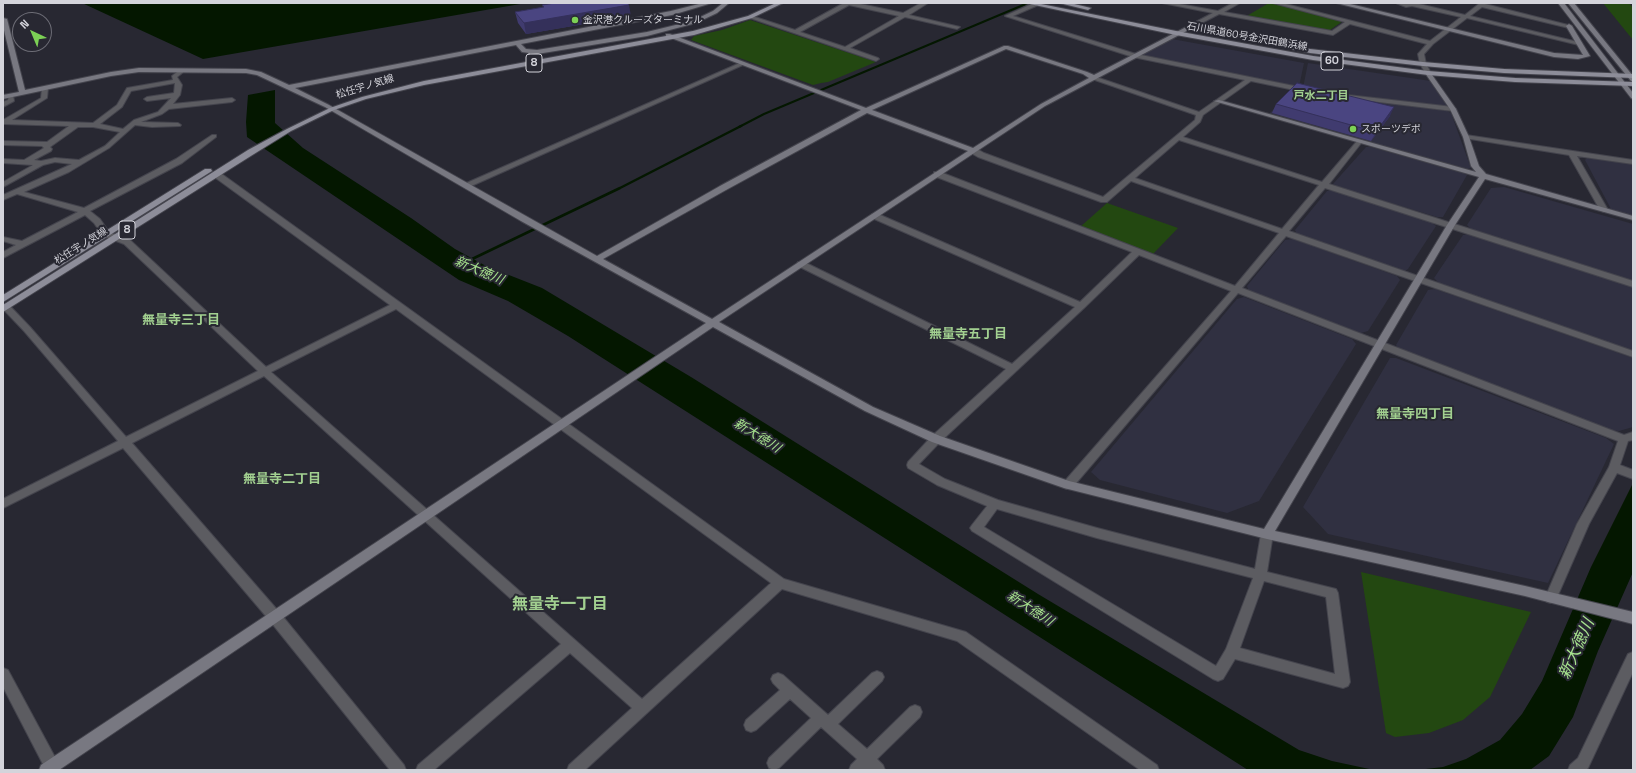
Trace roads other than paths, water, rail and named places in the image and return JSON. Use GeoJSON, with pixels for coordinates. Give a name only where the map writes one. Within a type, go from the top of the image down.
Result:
{"type":"FeatureCollection","features":[{"type":"Feature","properties":{"kind":"main road","name":"松任宇ノ気線"},"geometry":{"type":"LineString","coordinates":[[671,37],[725,21],[765,3]]}},
{"type":"Feature","properties":{"kind":"main road","name":"松任宇ノ気線"},"geometry":{"type":"LineString","coordinates":[[4,305],[106,234],[247,150],[286,128],[330,107],[424,83],[714,29],[750,17],[780,3]]}},
{"type":"Feature","properties":{"kind":"main road","name":"石川県道60号金沢田鶴浜線"},"geometry":{"type":"LineString","coordinates":[[1028,3],[1176,33],[1313,58],[1428,73],[1515,80],[1633,84]]}},
{"type":"Feature","properties":{"kind":"main road","name":"石川県道60号金沢田鶴浜線"},"geometry":{"type":"LineString","coordinates":[[1062,3],[1310,51],[1423,64],[1504,71],[1617,75],[1632,77]]}},
{"type":"Feature","properties":{"kind":"main road","name":"松任宇ノ気線"},"geometry":{"type":"LineString","coordinates":[[4,305],[117,237],[216,174],[247,150]]}},
{"type":"Feature","properties":{"kind":"street"},"geometry":{"type":"LineString","coordinates":[[289,88],[672,13],[709,3]]}},
{"type":"Feature","properties":{"kind":"street"},"geometry":{"type":"LineString","coordinates":[[517,43],[524,51],[537,52],[647,34],[694,22],[715,12],[726,3]]}},
{"type":"Feature","properties":{"kind":"street"},"geometry":{"type":"LineString","coordinates":[[795,32],[849,3],[957,27]]}},
{"type":"Feature","properties":{"kind":"street"},"geometry":{"type":"LineString","coordinates":[[845,49],[925,3]]}},
{"type":"Feature","properties":{"kind":"street"},"geometry":{"type":"LineString","coordinates":[[1168,3],[1333,33],[1349,22]]}},
{"type":"Feature","properties":{"kind":"street"},"geometry":{"type":"LineString","coordinates":[[3,674],[49,768],[712,323],[1042,105],[1176,33],[1237,3]]}},
{"type":"Feature","properties":{"kind":"street"},"geometry":{"type":"LineString","coordinates":[[1276,3],[1431,43]]}},
{"type":"Feature","properties":{"kind":"street"},"geometry":{"type":"LineString","coordinates":[[1339,3],[1554,55],[1578,57],[1587,56],[1569,26]]}},
{"type":"Feature","properties":{"kind":"street"},"geometry":{"type":"LineString","coordinates":[[1399,3],[1421,6],[1579,43]]}},
{"type":"Feature","properties":{"kind":"street"},"geometry":{"type":"LineString","coordinates":[[1421,6],[1426,3]]}},
{"type":"Feature","properties":{"kind":"street"},"geometry":{"type":"LineString","coordinates":[[1472,3],[1482,4],[1569,26],[1592,29]]}},
{"type":"Feature","properties":{"kind":"street"},"geometry":{"type":"LineString","coordinates":[[1561,3],[1633,97]]}},
{"type":"Feature","properties":{"kind":"street"},"geometry":{"type":"LineString","coordinates":[[1571,3],[1632,77]]}},
{"type":"Feature","properties":{"kind":"street"},"geometry":{"type":"LineString","coordinates":[[1034,4],[1008,16],[1135,56],[1309,91]]}},
{"type":"Feature","properties":{"kind":"street"},"geometry":{"type":"LineString","coordinates":[[1482,4],[1431,43],[1421,54],[1423,64],[1428,73],[1453,110],[1466,137],[1475,166],[1483,176]]}},
{"type":"Feature","properties":{"kind":"street"},"geometry":{"type":"LineString","coordinates":[[750,17],[876,60]]}},
{"type":"Feature","properties":{"kind":"street"},"geometry":{"type":"LineString","coordinates":[[4,19],[23,93]]}},
{"type":"Feature","properties":{"kind":"street"},"geometry":{"type":"LineString","coordinates":[[636,20],[647,19],[660,24],[658,28],[647,34]]}},
{"type":"Feature","properties":{"kind":"street"},"geometry":{"type":"LineString","coordinates":[[671,37],[867,110],[981,155],[1104,200],[1131,179],[1198,121],[1200,114],[1249,80]]}},
{"type":"Feature","properties":{"kind":"street"},"geometry":{"type":"LineString","coordinates":[[597,259],[723,188],[867,110],[1006,47],[1085,73],[1094,78],[1200,114]]}},
{"type":"Feature","properties":{"kind":"street"},"geometry":{"type":"LineString","coordinates":[[466,185],[742,64]]}},
{"type":"Feature","properties":{"kind":"street"},"geometry":{"type":"LineString","coordinates":[[3,198],[106,148],[134,123],[147,116],[160,113],[167,108],[177,95],[179,85],[174,77],[183,70]]}},
{"type":"Feature","properties":{"kind":"street"},"geometry":{"type":"LineString","coordinates":[[3,97],[126,72],[183,70],[246,71],[259,73],[330,107],[524,219],[870,409],[936,440],[1068,485],[1267,534],[1557,599],[1627,617]]}},
{"type":"Feature","properties":{"kind":"street"},"geometry":{"type":"LineString","coordinates":[[95,125],[120,106],[129,89],[177,81]]}},
{"type":"Feature","properties":{"kind":"street"},"geometry":{"type":"LineString","coordinates":[[4,122],[43,99],[45,97],[45,88]]}},
{"type":"Feature","properties":{"kind":"street"},"geometry":{"type":"LineString","coordinates":[[147,99],[177,95]]}},
{"type":"Feature","properties":{"kind":"street"},"geometry":{"type":"LineString","coordinates":[[3,105],[11,101],[11,96]]}},
{"type":"Feature","properties":{"kind":"street"},"geometry":{"type":"LineString","coordinates":[[1343,96],[1453,110]]}},
{"type":"Feature","properties":{"kind":"street"},"geometry":{"type":"LineString","coordinates":[[167,108],[232,100]]}},
{"type":"Feature","properties":{"kind":"street"},"geometry":{"type":"LineString","coordinates":[[1217,102],[1633,218]]}},
{"type":"Feature","properties":{"kind":"street"},"geometry":{"type":"LineString","coordinates":[[4,122],[95,125],[125,131]]}},
{"type":"Feature","properties":{"kind":"street"},"geometry":{"type":"LineString","coordinates":[[134,123],[178,125]]}},
{"type":"Feature","properties":{"kind":"street"},"geometry":{"type":"LineString","coordinates":[[26,162],[48,149],[46,146],[78,124]]}},
{"type":"Feature","properties":{"kind":"street"},"geometry":{"type":"LineString","coordinates":[[3,255],[179,161],[214,136]]}},
{"type":"Feature","properties":{"kind":"street"},"geometry":{"type":"LineString","coordinates":[[1466,137],[1633,162]]}},
{"type":"Feature","properties":{"kind":"street"},"geometry":{"type":"LineString","coordinates":[[1179,138],[1633,284]]}},
{"type":"Feature","properties":{"kind":"street"},"geometry":{"type":"LineString","coordinates":[[1068,485],[1236,290],[1360,141]]}},
{"type":"Feature","properties":{"kind":"street"},"geometry":{"type":"LineString","coordinates":[[3,143],[49,144]]}},
{"type":"Feature","properties":{"kind":"street"},"geometry":{"type":"LineString","coordinates":[[1572,154],[1604,210]]}},
{"type":"Feature","properties":{"kind":"street"},"geometry":{"type":"LineString","coordinates":[[3,161],[41,163],[55,160],[79,162]]}},
{"type":"Feature","properties":{"kind":"street"},"geometry":{"type":"LineString","coordinates":[[3,185],[41,163]]}},
{"type":"Feature","properties":{"kind":"street"},"geometry":{"type":"LineString","coordinates":[[216,174],[780,583],[961,636],[1152,770]]}},
{"type":"Feature","properties":{"kind":"street"},"geometry":{"type":"LineString","coordinates":[[937,174],[1380,346],[1629,437],[1617,468],[1583,524],[1557,599]]}},
{"type":"Feature","properties":{"kind":"street"},"geometry":{"type":"LineString","coordinates":[[995,504],[976,528],[1218,675],[1232,652],[1260,576],[1267,534],[1419,278],[1483,176]]}},
{"type":"Feature","properties":{"kind":"street"},"geometry":{"type":"LineString","coordinates":[[1131,179],[1419,278],[1633,354]]}},
{"type":"Feature","properties":{"kind":"street"},"geometry":{"type":"LineString","coordinates":[[17,192],[85,211],[97,221],[106,234],[127,242],[265,372],[642,708]]}},
{"type":"Feature","properties":{"kind":"street"},"geometry":{"type":"LineString","coordinates":[[875,216],[1081,306]]}},
{"type":"Feature","properties":{"kind":"street"},"geometry":{"type":"LineString","coordinates":[[3,239],[23,244]]}},
{"type":"Feature","properties":{"kind":"street"},"geometry":{"type":"LineString","coordinates":[[1137,252],[1014,369],[936,440],[912,466],[941,482],[995,504],[1097,533],[1260,576],[1332,593],[1343,682],[1232,652]]}},
{"type":"Feature","properties":{"kind":"street"},"geometry":{"type":"LineString","coordinates":[[801,264],[1014,369]]}},
{"type":"Feature","properties":{"kind":"street"},"geometry":{"type":"LineString","coordinates":[[4,305],[37,340],[275,617],[399,770]]}},
{"type":"Feature","properties":{"kind":"street"},"geometry":{"type":"LineString","coordinates":[[3,504],[396,305]]}},
{"type":"Feature","properties":{"kind":"street"},"geometry":{"type":"LineString","coordinates":[[1617,468],[1633,475]]}},
{"type":"Feature","properties":{"kind":"street"},"geometry":{"type":"LineString","coordinates":[[574,770],[780,583]]}},
{"type":"Feature","properties":{"kind":"street"},"geometry":{"type":"LineString","coordinates":[[423,770],[571,644]]}},
{"type":"Feature","properties":{"kind":"street"},"geometry":{"type":"LineString","coordinates":[[1575,770],[1582,763],[1633,658]]}},
{"type":"Feature","properties":{"kind":"street"},"geometry":{"type":"LineString","coordinates":[[774,763],[877,676]]}},
{"type":"Feature","properties":{"kind":"street"},"geometry":{"type":"LineString","coordinates":[[778,679],[878,770]]}},
{"type":"Feature","properties":{"kind":"street"},"geometry":{"type":"LineString","coordinates":[[751,725],[790,690]]}},
{"type":"Feature","properties":{"kind":"street"},"geometry":{"type":"LineString","coordinates":[[856,770],[914,712]]}},
{"type":"Feature","properties":{"kind":"water"},"geometry":{"type":"Polygon","coordinates":[[[82,3],[526,3],[203,59],[82,3]]]}},
{"type":"Feature","properties":{"kind":"water","name":"新大徳川"},"geometry":{"type":"Polygon","coordinates":[[[275,90],[275,123],[303,148],[411,218],[455,249],[486,266],[542,288],[691,377],[1038,594],[1299,750],[1332,761],[1374,770],[1248,770],[568,336],[508,301],[459,280],[247,137],[246,122],[248,95],[275,90]]]}},
{"type":"Feature","properties":{"kind":"water","name":"新大徳川"},"geometry":{"type":"Polygon","coordinates":[[[1633,483],[1633,572],[1598,651],[1573,717],[1549,756],[1530,770],[1417,770],[1443,767],[1466,759],[1500,740],[1522,714],[1542,681],[1591,567],[1633,483]]]}},
{"type":"Feature","properties":{"kind":"waterway"},"geometry":{"type":"LineString","coordinates":[[739,127],[764,114],[1028,3]]}},
{"type":"Feature","properties":{"kind":"waterway","name":"新大徳川"},"geometry":{"type":"LineString","coordinates":[[470,260],[620,188],[741,126]]}},
{"type":"Feature","properties":{"kind":"place","name":"金沢港クルーズターミナル"},"geometry":{"type":"Point","coordinates":[575,20]}},
{"type":"Feature","properties":{"kind":"place","name":"スポーツデポ"},"geometry":{"type":"Point","coordinates":[1353,129]}},
{"type":"Feature","properties":{"kind":"district","name":"戸水二丁目"},"geometry":{"type":"Point","coordinates":[1321,96]}},
{"type":"Feature","properties":{"kind":"district","name":"無量寺三丁目"},"geometry":{"type":"Point","coordinates":[181,320]}},
{"type":"Feature","properties":{"kind":"district","name":"無量寺五丁目"},"geometry":{"type":"Point","coordinates":[968,334]}},
{"type":"Feature","properties":{"kind":"district","name":"無量寺四丁目"},"geometry":{"type":"Point","coordinates":[1415,414]}},
{"type":"Feature","properties":{"kind":"district","name":"無量寺二丁目"},"geometry":{"type":"Point","coordinates":[282,479]}},
{"type":"Feature","properties":{"kind":"district","name":"無量寺一丁目"},"geometry":{"type":"Point","coordinates":[560,605]}}]}
